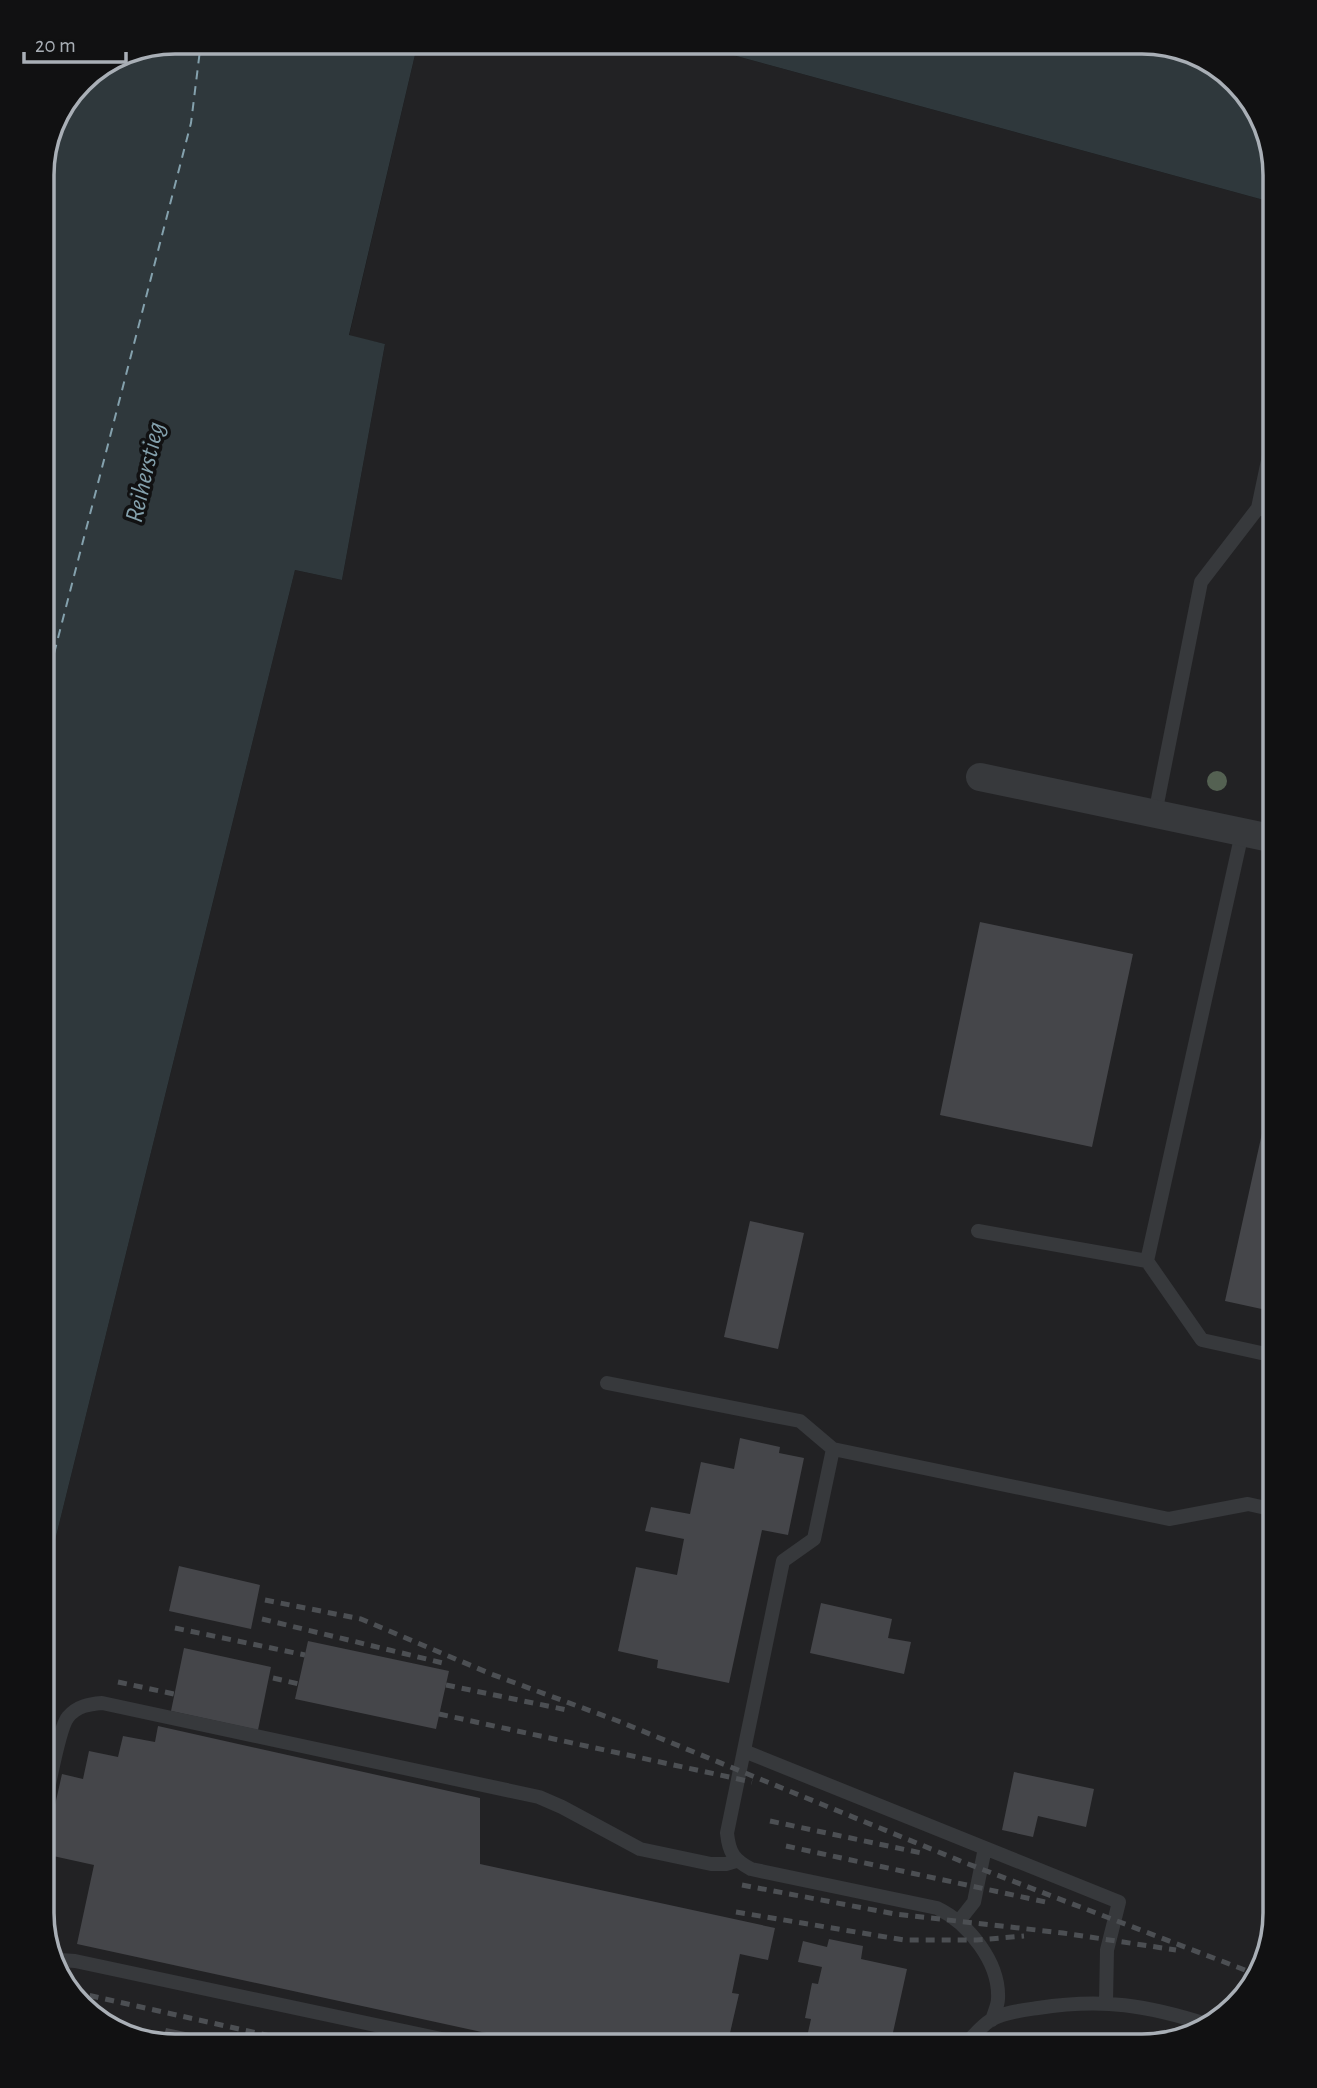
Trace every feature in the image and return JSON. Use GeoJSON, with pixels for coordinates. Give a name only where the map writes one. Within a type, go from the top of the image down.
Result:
{"type":"FeatureCollection","features":[{"type":"Feature","properties":{"kind":"street"},"geometry":{"type":"LineString","coordinates":[[979,777],[1263,836]]}},
{"type":"Feature","properties":{"kind":"lane"},"geometry":{"type":"LineString","coordinates":[[1154,814],[1200,582],[1258,508],[1263,484]]}},
{"type":"Feature","properties":{"kind":"lane"},"geometry":{"type":"LineString","coordinates":[[1258,508],[1263,509]]}},
{"type":"Feature","properties":{"kind":"lane"},"geometry":{"type":"LineString","coordinates":[[1146,1261],[1242,832]]}},
{"type":"Feature","properties":{"kind":"lane"},"geometry":{"type":"LineString","coordinates":[[978,1231],[1146,1261],[1202,1339],[1263,1353]]}},
{"type":"Feature","properties":{"kind":"lane"},"geometry":{"type":"LineString","coordinates":[[607,1383],[800,1421],[833,1449],[1169,1519],[1248,1504],[1263,1507]]}},
{"type":"Feature","properties":{"kind":"lane"},"geometry":{"type":"LineString","coordinates":[[833,1449],[814,1539],[783,1561],[727,1833],[728,1850],[736,1861],[751,1869],[937,1908],[959,1922],[977,1940],[996,1982],[999,2000],[992,2020]]}},
{"type":"Feature","properties":{"kind":"lane"},"geometry":{"type":"LineString","coordinates":[[54,1764],[63,1725],[76,1709],[88,1704],[102,1703],[538,1797],[640,1849],[712,1864],[736,1861]]}},
{"type":"Feature","properties":{"kind":"lane"},"geometry":{"type":"LineString","coordinates":[[744,1751],[1119,1902],[1107,1950],[1106,2003]]}},
{"type":"Feature","properties":{"kind":"lane"},"geometry":{"type":"LineString","coordinates":[[959,1922],[974,1902],[985,1848]]}},
{"type":"Feature","properties":{"kind":"lane"},"geometry":{"type":"LineString","coordinates":[[65,1960],[414,2033]]}},
{"type":"Feature","properties":{"kind":"lane"},"geometry":{"type":"LineString","coordinates":[[977,2034],[992,2020],[1025,2010],[1063,2004],[1106,2003],[1162,2010],[1196,2021]]}},
{"type":"Feature","properties":{"kind":"shaded area"},"geometry":{"type":"Polygon","coordinates":[[[415,54],[731,55],[1263,200],[1263,1913],[1259,1944],[1247,1973],[1227,1998],[1195,2021],[1173,2030],[1142,2034],[167,2033],[136,2027],[108,2013],[84,1993],[67,1966],[57,1936],[54,1913],[54,1544],[295,570],[342,580],[385,344],[349,336],[415,54]]]}},
{"type":"Feature","properties":{"kind":"water","name":"Reiherstieg"},"geometry":{"type":"Polygon","coordinates":[[[175,54],[415,54],[349,335],[385,344],[342,580],[295,570],[54,1544],[55,167],[58,144],[79,102],[95,84],[129,63],[175,54]]]}},
{"type":"Feature","properties":{"kind":"water"},"geometry":{"type":"Polygon","coordinates":[[[731,55],[1150,55],[1181,61],[1222,84],[1242,108],[1259,144],[1263,200],[731,55]]]}},
{"type":"Feature","properties":{"kind":"building"},"geometry":{"type":"Polygon","coordinates":[[[980,922],[1133,954],[1092,1147],[940,1115],[980,922]]]}},
{"type":"Feature","properties":{"kind":"building"},"geometry":{"type":"Polygon","coordinates":[[[1263,1129],[1263,1309],[1225,1301],[1263,1129]]]}},
{"type":"Feature","properties":{"kind":"building"},"geometry":{"type":"Polygon","coordinates":[[[750,1221],[804,1233],[778,1349],[724,1337],[750,1221]]]}},
{"type":"Feature","properties":{"kind":"building"},"geometry":{"type":"Polygon","coordinates":[[[740,1438],[780,1447],[779,1453],[804,1458],[788,1535],[762,1530],[729,1683],[657,1668],[658,1660],[618,1651],[636,1567],[677,1575],[684,1539],[645,1531],[651,1507],[690,1514],[701,1462],[734,1469],[740,1438]]]}},
{"type":"Feature","properties":{"kind":"building"},"geometry":{"type":"Polygon","coordinates":[[[179,1566],[260,1585],[251,1629],[169,1611],[179,1566]]]}},
{"type":"Feature","properties":{"kind":"building"},"geometry":{"type":"Polygon","coordinates":[[[821,1603],[892,1619],[888,1638],[911,1642],[904,1674],[810,1653],[821,1603]]]}},
{"type":"Feature","properties":{"kind":"building"},"geometry":{"type":"Polygon","coordinates":[[[308,1641],[449,1671],[436,1729],[295,1699],[308,1641]]]}},
{"type":"Feature","properties":{"kind":"building"},"geometry":{"type":"Polygon","coordinates":[[[184,1648],[271,1667],[258,1730],[171,1711],[184,1648]]]}},
{"type":"Feature","properties":{"kind":"building"},"geometry":{"type":"Polygon","coordinates":[[[158,1726],[480,1798],[480,1864],[775,1928],[768,1960],[740,1954],[732,1993],[739,1994],[730,2034],[488,2033],[77,1944],[94,1865],[54,1856],[54,1809],[62,1774],[83,1779],[89,1751],[118,1757],[123,1736],[155,1742],[158,1726]]]}},
{"type":"Feature","properties":{"kind":"building"},"geometry":{"type":"Polygon","coordinates":[[[1014,1772],[1094,1789],[1086,1827],[1038,1816],[1033,1837],[1002,1830],[1014,1772]]]}},
{"type":"Feature","properties":{"kind":"building"},"geometry":{"type":"Polygon","coordinates":[[[829,1939],[863,1946],[861,1959],[907,1969],[893,2034],[808,2034],[811,2019],[805,2018],[812,1983],[818,1984],[822,1967],[798,1962],[803,1941],[827,1947],[829,1939]]]}},
{"type":"Feature","properties":{"kind":"building"},"geometry":{"type":"Polygon","coordinates":[[[166,2028],[190,2033],[167,2033],[166,2028]]]}},
{"type":"Feature","properties":{"kind":"ferry route"},"geometry":{"type":"LineString","coordinates":[[55,651],[191,123],[200,54]]}},
{"type":"Feature","properties":{"kind":"railway"},"geometry":{"type":"LineString","coordinates":[[265,1600],[361,1619],[491,1674],[618,1721],[963,1862],[1248,1971]]}},
{"type":"Feature","properties":{"kind":"railway"},"geometry":{"type":"LineString","coordinates":[[262,1619],[447,1664]]}},
{"type":"Feature","properties":{"kind":"railway"},"geometry":{"type":"LineString","coordinates":[[175,1628],[305,1655]]}},
{"type":"Feature","properties":{"kind":"railway"},"geometry":{"type":"LineString","coordinates":[[273,1678],[299,1684]]}},
{"type":"Feature","properties":{"kind":"railway"},"geometry":{"type":"LineString","coordinates":[[118,1682],[174,1694]]}},
{"type":"Feature","properties":{"kind":"railway"},"geometry":{"type":"LineString","coordinates":[[446,1685],[567,1710]]}},
{"type":"Feature","properties":{"kind":"railway"},"geometry":{"type":"LineString","coordinates":[[439,1714],[752,1782]]}},
{"type":"Feature","properties":{"kind":"railway"},"geometry":{"type":"LineString","coordinates":[[770,1821],[926,1854]]}},
{"type":"Feature","properties":{"kind":"railway"},"geometry":{"type":"LineString","coordinates":[[786,1846],[1050,1903]]}},
{"type":"Feature","properties":{"kind":"railway"},"geometry":{"type":"LineString","coordinates":[[742,1885],[895,1914],[1063,1933],[1176,1950]]}},
{"type":"Feature","properties":{"kind":"railway"},"geometry":{"type":"LineString","coordinates":[[736,1912],[904,1940],[977,1940],[1024,1936]]}},
{"type":"Feature","properties":{"kind":"railway"},"geometry":{"type":"LineString","coordinates":[[86,1995],[257,2033]]}}]}
